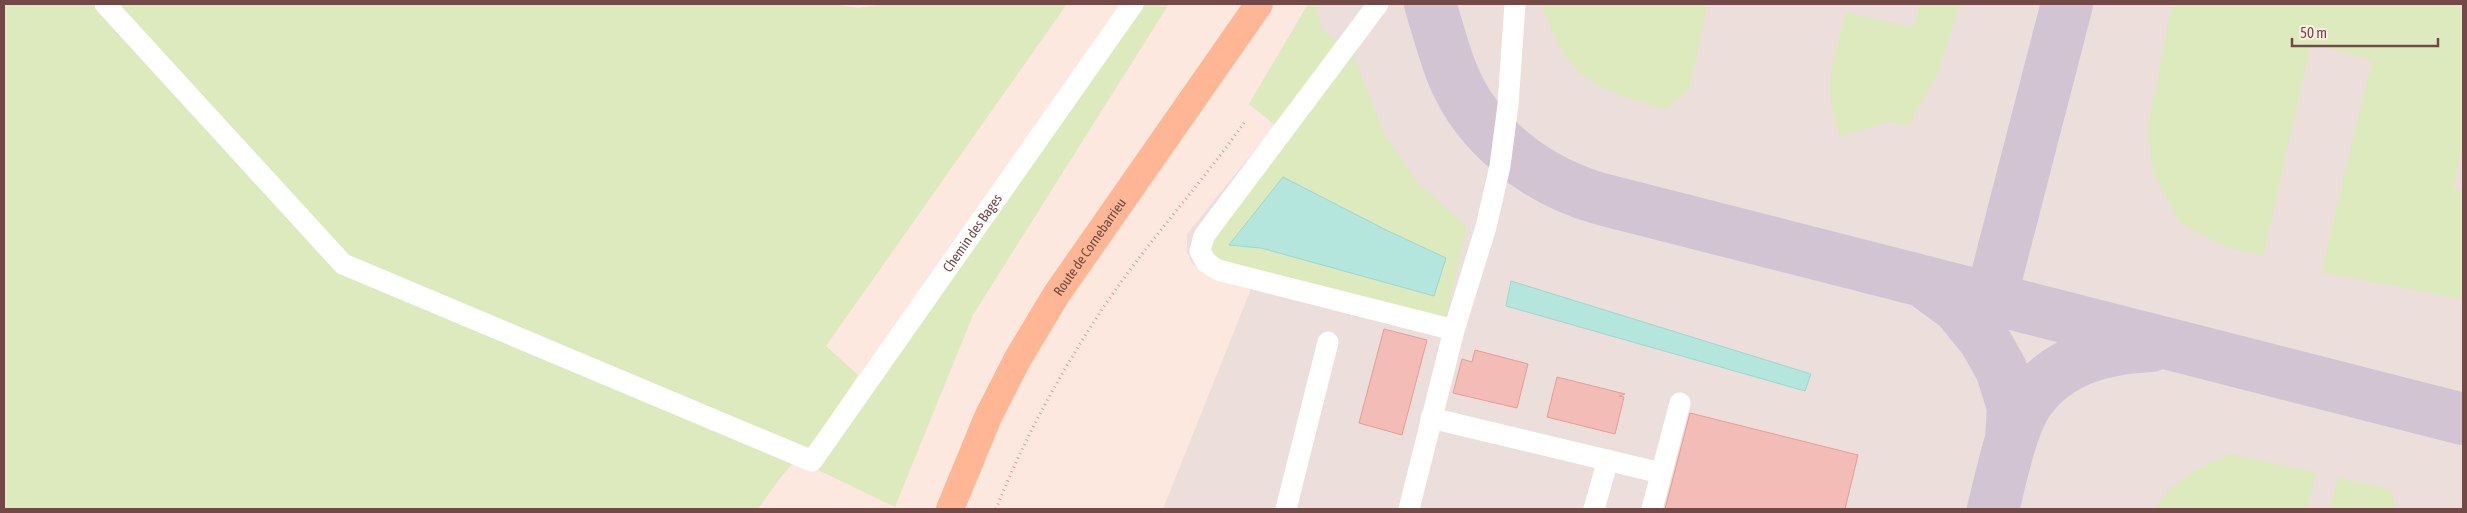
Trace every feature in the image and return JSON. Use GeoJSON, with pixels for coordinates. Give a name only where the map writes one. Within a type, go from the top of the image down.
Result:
{"type":"FeatureCollection","features":[{"type":"Feature","properties":{"kind":"main road","name":"Route de Cornebarrieu"},"geometry":{"type":"LineString","coordinates":[[950,509],[988,417],[1017,360],[1056,295],[1259,4]]}},
{"type":"Feature","properties":{"kind":"lane","name":"Chemin des Bages"},"geometry":{"type":"LineString","coordinates":[[105,4],[343,264],[812,461],[1133,4]]}},
{"type":"Feature","properties":{"kind":"lane"},"geometry":{"type":"LineString","coordinates":[[1409,509],[1454,330],[1486,227],[1500,166],[1508,105],[1515,4]]}},
{"type":"Feature","properties":{"kind":"lane"},"geometry":{"type":"LineString","coordinates":[[1375,5],[1204,236],[1200,251],[1206,262],[1218,270],[1454,330]]}},
{"type":"Feature","properties":{"kind":"lane"},"geometry":{"type":"LineString","coordinates":[[1286,509],[1328,342]]}},
{"type":"Feature","properties":{"kind":"lane"},"geometry":{"type":"LineString","coordinates":[[1652,509],[1680,403]]}},
{"type":"Feature","properties":{"kind":"lane"},"geometry":{"type":"LineString","coordinates":[[1431,418],[1661,473]]}},
{"type":"Feature","properties":{"kind":"lane"},"geometry":{"type":"LineString","coordinates":[[1594,509],[1608,460]]}},
{"type":"Feature","properties":{"kind":"path"},"geometry":{"type":"LineString","coordinates":[[996,509],[1036,423],[1105,305],[1220,157],[1246,120]]}},
{"type":"Feature","properties":{"kind":"shaded area"},"geometry":{"type":"Polygon","coordinates":[[[1308,4],[2463,4],[2463,509],[1163,509],[1251,289],[1212,279],[1191,262],[1187,252],[1187,234],[1275,125],[1249,104],[1308,4]]]}},
{"type":"Feature","properties":{"kind":"green space"},"geometry":{"type":"Polygon","coordinates":[[[4,4],[835,4],[858,8],[882,4],[1067,4],[826,346],[858,375],[819,435],[781,477],[758,509],[4,509],[4,4]]]}},
{"type":"Feature","properties":{"kind":"green space"},"geometry":{"type":"Polygon","coordinates":[[[1145,4],[1169,4],[973,315],[895,507],[816,469],[1145,4]]]}},
{"type":"Feature","properties":{"kind":"green space"},"geometry":{"type":"Polygon","coordinates":[[[1308,4],[1315,4],[1322,29],[1339,43],[1275,125],[1249,104],[1308,4]]]}},
{"type":"Feature","properties":{"kind":"green space"},"geometry":{"type":"Polygon","coordinates":[[[1541,4],[1708,4],[1689,90],[1666,109],[1623,96],[1596,84],[1573,66],[1563,53],[1541,4]]]}},
{"type":"Feature","properties":{"kind":"green space"},"geometry":{"type":"Polygon","coordinates":[[[1920,4],[1960,4],[1938,73],[1908,127],[1890,121],[1840,137],[1834,119],[1830,88],[1833,60],[1846,12],[1913,28],[1920,4]]]}},
{"type":"Feature","properties":{"kind":"green space"},"geometry":{"type":"Polygon","coordinates":[[[2172,4],[2463,4],[2463,146],[2453,189],[2463,192],[2463,299],[2321,272],[2372,60],[2311,44],[2263,256],[2224,246],[2181,224],[2154,175],[2147,132],[2172,4]]]}},
{"type":"Feature","properties":{"kind":"green space"},"geometry":{"type":"Polygon","coordinates":[[[1352,52],[1385,135],[1417,182],[1467,227],[1445,321],[1218,261],[1209,253],[1213,234],[1352,52]],[[1386,230],[1229,245],[1261,248],[1434,296],[1446,258],[1386,230]]]}},
{"type":"Feature","properties":{"kind":"green space"},"geometry":{"type":"Polygon","coordinates":[[[2230,454],[2316,472],[2307,509],[2155,509],[2178,482],[2198,469],[2230,454]]]}},
{"type":"Feature","properties":{"kind":"green space"},"geometry":{"type":"Polygon","coordinates":[[[2338,477],[2391,490],[2397,509],[2329,509],[2338,477]]]}},
{"type":"Feature","properties":{"kind":"water"},"geometry":{"type":"Polygon","coordinates":[[[1283,177],[1386,230],[1446,258],[1434,296],[1261,248],[1229,245],[1283,177]]]}},
{"type":"Feature","properties":{"kind":"water"},"geometry":{"type":"Polygon","coordinates":[[[1511,281],[1811,374],[1805,391],[1506,306],[1511,281]]]}},
{"type":"Feature","properties":{"kind":"building"},"geometry":{"type":"Polygon","coordinates":[[[1384,329],[1427,340],[1402,435],[1359,423],[1384,329]]]}},
{"type":"Feature","properties":{"kind":"building"},"geometry":{"type":"Polygon","coordinates":[[[1475,350],[1528,364],[1517,408],[1453,393],[1462,359],[1472,362],[1475,350]]]}},
{"type":"Feature","properties":{"kind":"building"},"geometry":{"type":"Polygon","coordinates":[[[1557,377],[1625,394],[1619,396],[1624,397],[1615,434],[1547,417],[1557,377]]]}},
{"type":"Feature","properties":{"kind":"building"},"geometry":{"type":"Polygon","coordinates":[[[1690,413],[1858,455],[1845,509],[1665,509],[1690,413]]]}},
{"type":"Feature","properties":{"kind":"taxiway"},"geometry":{"type":"LineString","coordinates":[[1430,4],[1452,73],[1463,96],[1477,117],[1493,136],[1532,168],[1554,181],[1577,191],[1601,199],[2463,419]]}},
{"type":"Feature","properties":{"kind":"taxiway"},"geometry":{"type":"LineString","coordinates":[[1991,298],[2067,4]]}},
{"type":"Feature","properties":{"kind":"taxiway"},"geometry":{"type":"LineString","coordinates":[[1928,285],[1958,307],[1984,339],[2001,369],[2013,407],[2011,440]]}},
{"type":"Feature","properties":{"kind":"taxiway"},"geometry":{"type":"LineString","coordinates":[[1993,509],[2007,453],[2017,423],[2029,400],[2041,386],[2068,366],[2099,353],[2151,346]]}}]}
